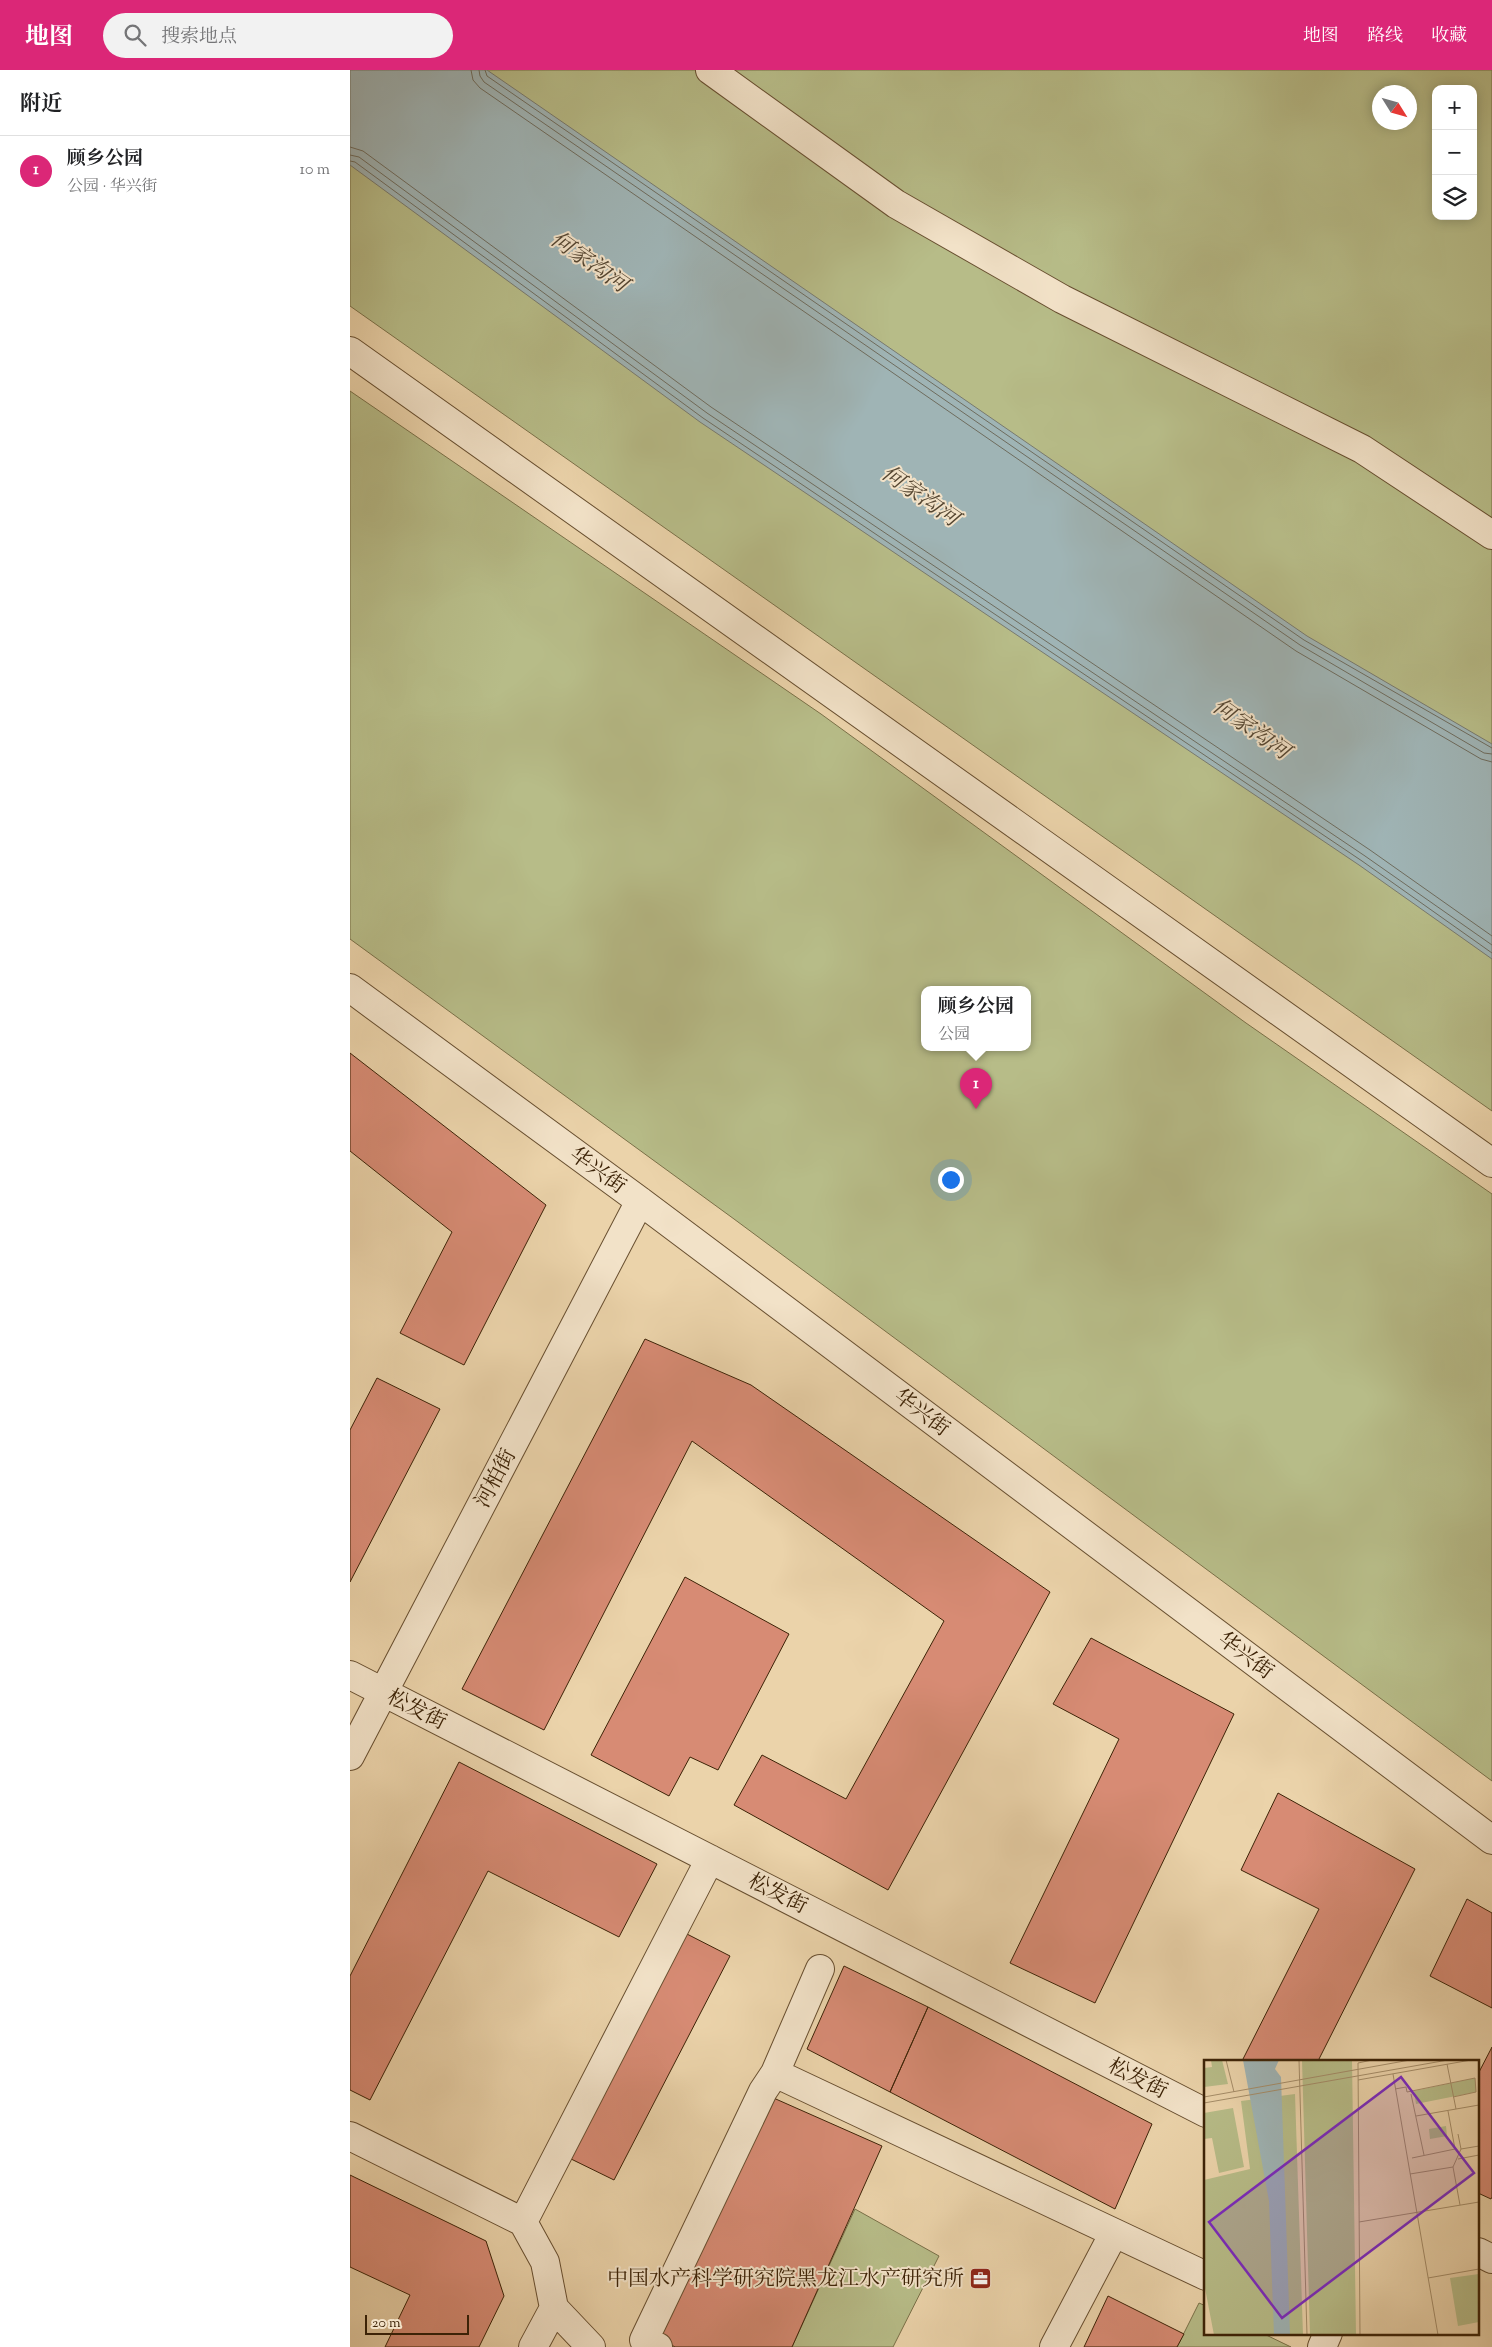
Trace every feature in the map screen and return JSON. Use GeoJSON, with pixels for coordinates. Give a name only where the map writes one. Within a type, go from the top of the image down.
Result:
{"type":"FeatureCollection","features":[{"type":"Feature","properties":{"kind":"street"},"geometry":{"type":"LineString","coordinates":[[710,70],[896,204],[1062,299],[1362,448],[1492,535]]}},
{"type":"Feature","properties":{"kind":"street"},"geometry":{"type":"LineString","coordinates":[[350,351],[1492,1163]]}},
{"type":"Feature","properties":{"kind":"street","name":"华兴街"},"geometry":{"type":"LineString","coordinates":[[350,988],[640,1201],[1492,1840]]}},
{"type":"Feature","properties":{"kind":"street","name":"河柏街"},"geometry":{"type":"LineString","coordinates":[[350,1756],[640,1201]]}},
{"type":"Feature","properties":{"kind":"street","name":"松发街"},"geometry":{"type":"LineString","coordinates":[[350,1674],[1204,2111]]}},
{"type":"Feature","properties":{"kind":"street"},"geometry":{"type":"LineString","coordinates":[[523,2222],[710,1859]]}},
{"type":"Feature","properties":{"kind":"street"},"geometry":{"type":"LineString","coordinates":[[658,2347],[644,2340],[763,2091],[775,2073],[820,1969]]}},
{"type":"Feature","properties":{"kind":"street"},"geometry":{"type":"LineString","coordinates":[[775,2073],[1204,2275]]}},
{"type":"Feature","properties":{"kind":"street"},"geometry":{"type":"LineString","coordinates":[[350,2136],[523,2222],[545,2262],[554,2308],[591,2347]]}},
{"type":"Feature","properties":{"kind":"street"},"geometry":{"type":"LineString","coordinates":[[1054,2347],[1114,2233]]}},
{"type":"Feature","properties":{"kind":"street"},"geometry":{"type":"LineString","coordinates":[[1480,2253],[1492,2259]]}},
{"type":"Feature","properties":{"kind":"street"},"geometry":{"type":"LineString","coordinates":[[533,2347],[554,2308]]}},
{"type":"Feature","properties":{"kind":"street"},"geometry":{"type":"LineString","coordinates":[[1322,2347],[1328,2334]]}},
{"type":"Feature","properties":{"kind":"green space"},"geometry":{"type":"Polygon","coordinates":[[[350,70],[1492,70],[1492,1111],[350,306],[350,70]]]}},
{"type":"Feature","properties":{"kind":"green space"},"geometry":{"type":"Polygon","coordinates":[[[350,391],[821,714],[1246,1023],[1492,1194],[1492,1781],[734,1219],[350,939],[350,391]]]}},
{"type":"Feature","properties":{"kind":"green space"},"geometry":{"type":"Polygon","coordinates":[[[855,2209],[939,2256],[893,2347],[792,2347],[855,2209]]]}},
{"type":"Feature","properties":{"kind":"green space"},"geometry":{"type":"Polygon","coordinates":[[[1199,2303],[1204,2305],[1204,2334],[1264,2334],[1291,2347],[1177,2347],[1199,2303]]]}},
{"type":"Feature","properties":{"kind":"water","name":"何家沟河"},"geometry":{"type":"Polygon","coordinates":[[[350,70],[487,70],[1307,636],[1492,744],[1492,959],[1359,865],[700,422],[350,165],[350,70]]]}},
{"type":"Feature","properties":{"kind":"building"},"geometry":{"type":"Polygon","coordinates":[[[350,1053],[546,1205],[464,1365],[400,1333],[452,1232],[350,1151],[350,1053]]]}},
{"type":"Feature","properties":{"kind":"building"},"geometry":{"type":"Polygon","coordinates":[[[645,1339],[751,1385],[1050,1592],[888,1890],[734,1805],[762,1755],[846,1799],[944,1621],[692,1441],[544,1730],[462,1689],[645,1339]]]}},
{"type":"Feature","properties":{"kind":"building"},"geometry":{"type":"Polygon","coordinates":[[[377,1378],[440,1409],[350,1582],[350,1430],[377,1378]]]}},
{"type":"Feature","properties":{"kind":"building"},"geometry":{"type":"Polygon","coordinates":[[[685,1577],[789,1634],[718,1770],[690,1757],[669,1796],[591,1755],[685,1577]]]}},
{"type":"Feature","properties":{"kind":"building"},"geometry":{"type":"Polygon","coordinates":[[[1091,1638],[1234,1714],[1095,2003],[1010,1963],[1119,1739],[1053,1704],[1091,1638]]]}},
{"type":"Feature","properties":{"kind":"building"},"geometry":{"type":"Polygon","coordinates":[[[459,1762],[657,1864],[619,1937],[488,1871],[370,2100],[350,2090],[350,1976],[459,1762]]]}},
{"type":"Feature","properties":{"kind":"building"},"geometry":{"type":"Polygon","coordinates":[[[1278,1793],[1415,1869],[1319,2060],[1243,2060],[1319,1909],[1241,1870],[1278,1793]]]}},
{"type":"Feature","properties":{"kind":"building"},"geometry":{"type":"Polygon","coordinates":[[[1467,1899],[1492,1913],[1492,2008],[1430,1976],[1467,1899]]]}},
{"type":"Feature","properties":{"kind":"building"},"geometry":{"type":"Polygon","coordinates":[[[683,1932],[730,1956],[614,2180],[567,2157],[683,1932]]]}},
{"type":"Feature","properties":{"kind":"building"},"geometry":{"type":"Polygon","coordinates":[[[844,1966],[928,2007],[890,2092],[807,2049],[844,1966]]]}},
{"type":"Feature","properties":{"kind":"building"},"geometry":{"type":"Polygon","coordinates":[[[928,2007],[1152,2124],[1115,2209],[890,2092],[928,2007]]]}},
{"type":"Feature","properties":{"kind":"building"},"geometry":{"type":"Polygon","coordinates":[[[1492,2047],[1491,2199],[1480,2194],[1480,2070],[1492,2047]]]}},
{"type":"Feature","properties":{"kind":"building"},"geometry":{"type":"Polygon","coordinates":[[[769,2096],[882,2146],[792,2347],[675,2347],[653,2335],[769,2096]]]}},
{"type":"Feature","properties":{"kind":"building"},"geometry":{"type":"Polygon","coordinates":[[[350,2175],[486,2241],[504,2296],[479,2347],[385,2347],[410,2295],[350,2267],[350,2175]]]}},
{"type":"Feature","properties":{"kind":"building"},"geometry":{"type":"Polygon","coordinates":[[[1108,2296],[1184,2334],[1177,2347],[1084,2347],[1108,2296]]]}},
{"type":"Feature","properties":{"kind":"place","name":"顾乡公园"},"geometry":{"type":"Point","coordinates":[976,1109]}},
{"type":"Feature","properties":{"kind":"place","name":"中国水产科学研究院黑龙江水产研究所"},"geometry":{"type":"Point","coordinates":[980,2278]}}]}
